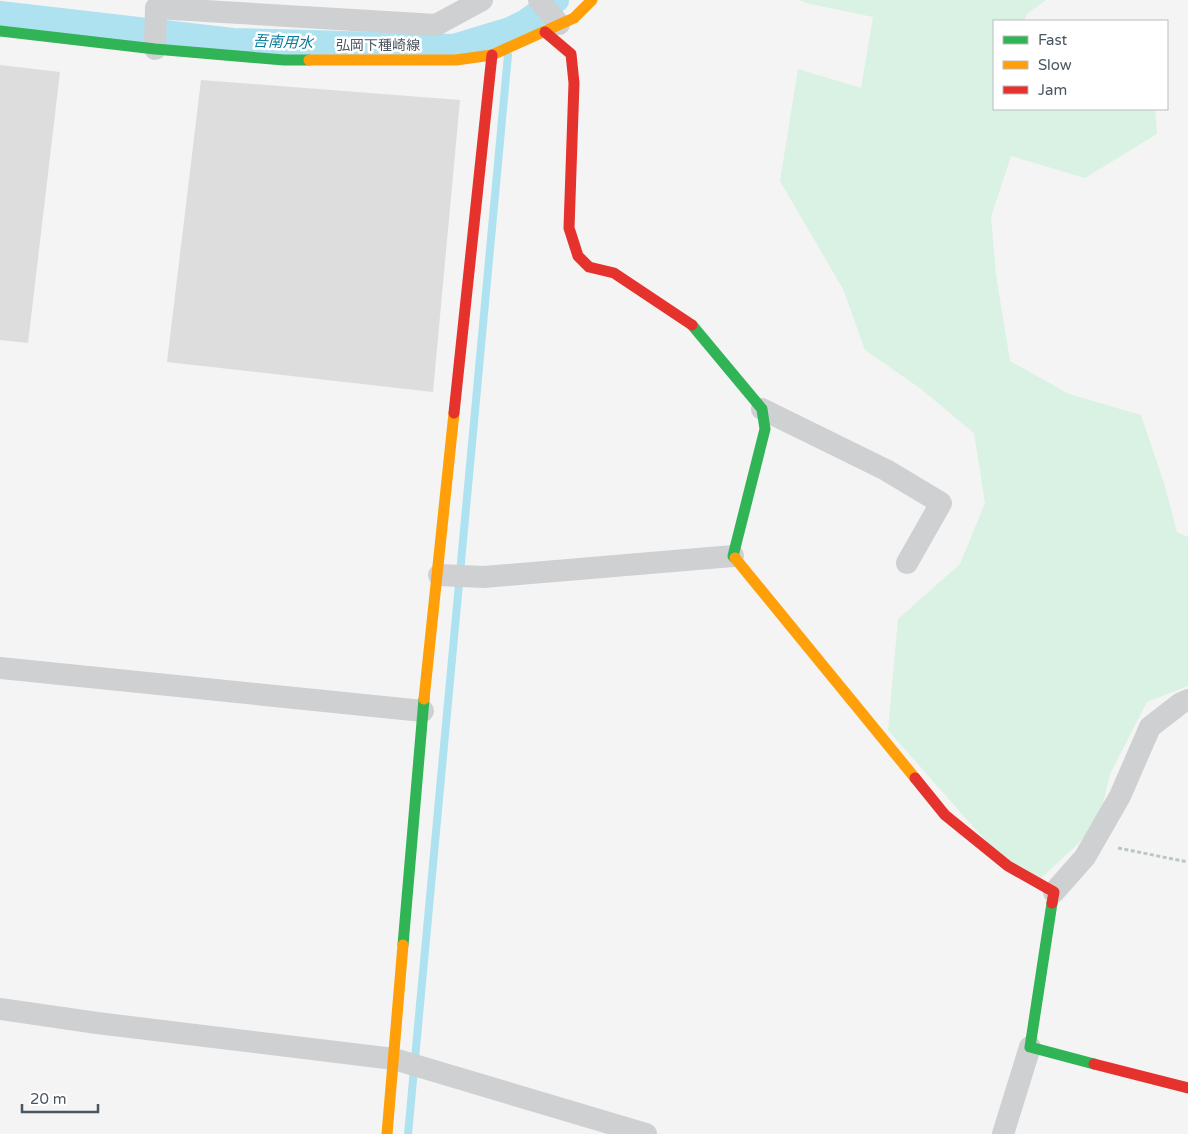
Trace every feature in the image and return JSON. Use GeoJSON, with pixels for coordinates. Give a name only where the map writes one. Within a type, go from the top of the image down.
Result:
{"type":"FeatureCollection","features":[{"type":"Feature","properties":{"kind":"street"},"geometry":{"type":"LineString","coordinates":[[155,44],[156,8],[436,25],[482,0]]}},
{"type":"Feature","properties":{"kind":"street","name":"弘岡下種崎線"},"geometry":{"type":"LineString","coordinates":[[0,31],[155,44],[284,60],[456,60],[492,54],[527,40],[548,18],[574,18],[592,0]]}},
{"type":"Feature","properties":{"kind":"street"},"geometry":{"type":"LineString","coordinates":[[548,18],[571,54],[574,83],[569,228],[578,256],[589,267],[614,273],[692,325],[762,410],[886,470],[941,503],[907,563]]}},
{"type":"Feature","properties":{"kind":"street"},"geometry":{"type":"LineString","coordinates":[[387,1134],[423,711],[492,54]]}},
{"type":"Feature","properties":{"kind":"street"},"geometry":{"type":"LineString","coordinates":[[733,556],[766,429],[762,410]]}},
{"type":"Feature","properties":{"kind":"street"},"geometry":{"type":"LineString","coordinates":[[438,575],[484,577],[733,556]]}},
{"type":"Feature","properties":{"kind":"street"},"geometry":{"type":"LineString","coordinates":[[733,556],[945,815],[1008,866],[1054,892]]}},
{"type":"Feature","properties":{"kind":"street"},"geometry":{"type":"LineString","coordinates":[[0,668],[423,711]]}},
{"type":"Feature","properties":{"kind":"street"},"geometry":{"type":"LineString","coordinates":[[1003,1134],[1030,1047],[1054,892],[1085,857],[1120,796],[1150,727],[1188,700]]}},
{"type":"Feature","properties":{"kind":"street"},"geometry":{"type":"LineString","coordinates":[[0,1009],[96,1023],[394,1059],[646,1134]]}},
{"type":"Feature","properties":{"kind":"street"},"geometry":{"type":"LineString","coordinates":[[1030,1047],[1188,1088]]}},
{"type":"Feature","properties":{"kind":"path"},"geometry":{"type":"LineString","coordinates":[[1093,843],[1188,862]]}},
{"type":"Feature","properties":{"kind":"green space"},"geometry":{"type":"Polygon","coordinates":[[[799,0],[1046,0],[1027,14],[1024,20],[993,20],[993,110],[1155,110],[1157,134],[1085,178],[1011,156],[991,217],[996,275],[1010,361],[1069,394],[1141,415],[1164,483],[1177,532],[1188,537],[1188,686],[1147,702],[1110,774],[1098,825],[1040,879],[998,855],[888,730],[898,619],[960,564],[985,503],[974,433],[921,389],[865,350],[843,289],[780,181],[798,69],[861,88],[873,17],[799,0]]]}},
{"type":"Feature","properties":{"kind":"building"},"geometry":{"type":"Polygon","coordinates":[[[0,65],[60,72],[28,343],[0,340],[0,65]]]}},
{"type":"Feature","properties":{"kind":"building"},"geometry":{"type":"Polygon","coordinates":[[[201,80],[460,100],[433,392],[167,362],[201,80]]]}},
{"type":"Feature","properties":{"kind":"waterway","name":"吾南用水"},"geometry":{"type":"LineString","coordinates":[[0,14],[233,41],[454,47],[510,30],[526,22],[556,0]]}},
{"type":"Feature","properties":{"kind":"waterway"},"geometry":{"type":"LineString","coordinates":[[408,1134],[508,55]]}},
{"type":"Feature","properties":{"kind":"traffic: fast"},"geometry":{"type":"LineString","coordinates":[[0,31],[155,49],[284,60],[309,60]]}},
{"type":"Feature","properties":{"kind":"traffic: fast"},"geometry":{"type":"LineString","coordinates":[[692,325],[762,409],[765,429],[733,556],[735,558]]}},
{"type":"Feature","properties":{"kind":"traffic: fast"},"geometry":{"type":"LineString","coordinates":[[403,945],[424,699]]}},
{"type":"Feature","properties":{"kind":"traffic: fast"},"geometry":{"type":"LineString","coordinates":[[1052,903],[1030,1047],[1094,1064]]}},
{"type":"Feature","properties":{"kind":"traffic: slow"},"geometry":{"type":"LineString","coordinates":[[309,60],[456,60],[492,55],[574,18],[592,0]]}},
{"type":"Feature","properties":{"kind":"traffic: slow"},"geometry":{"type":"LineString","coordinates":[[424,699],[454,413]]}},
{"type":"Feature","properties":{"kind":"traffic: slow"},"geometry":{"type":"LineString","coordinates":[[735,558],[915,778]]}},
{"type":"Feature","properties":{"kind":"traffic: slow"},"geometry":{"type":"LineString","coordinates":[[387,1134],[403,945]]}},
{"type":"Feature","properties":{"kind":"traffic: jam"},"geometry":{"type":"LineString","coordinates":[[545,32],[571,54],[574,83],[569,228],[578,256],[589,267],[614,273],[692,325]]}},
{"type":"Feature","properties":{"kind":"traffic: jam"},"geometry":{"type":"LineString","coordinates":[[454,413],[492,55]]}},
{"type":"Feature","properties":{"kind":"traffic: jam"},"geometry":{"type":"LineString","coordinates":[[915,778],[945,815],[1008,866],[1054,892],[1052,903]]}},
{"type":"Feature","properties":{"kind":"traffic: jam"},"geometry":{"type":"LineString","coordinates":[[1094,1064],[1188,1088]]}}]}
